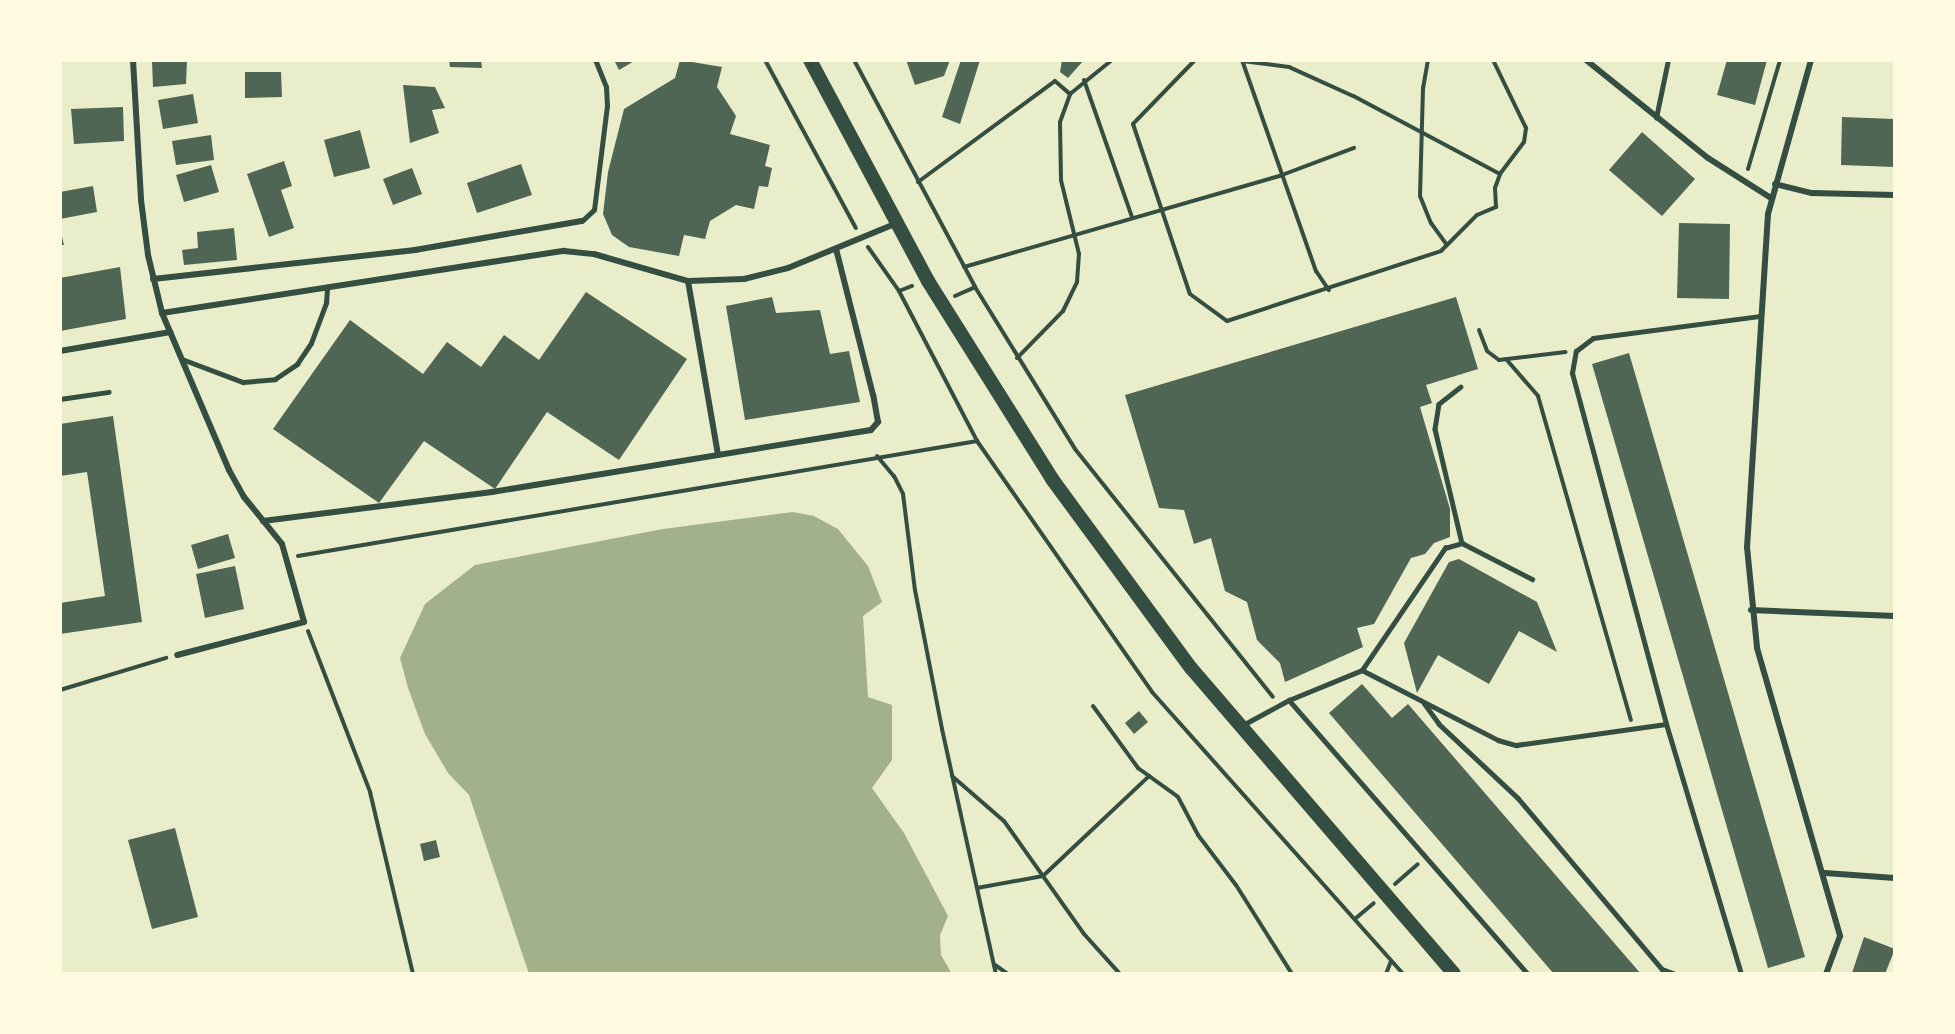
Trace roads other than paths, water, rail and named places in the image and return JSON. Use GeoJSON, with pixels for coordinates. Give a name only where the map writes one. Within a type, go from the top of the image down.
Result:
{"type":"FeatureCollection","features":[{"type":"Feature","properties":{"kind":"main road"},"geometry":{"type":"LineString","coordinates":[[810,60],[940,302],[1052,479],[1155,624],[1239,727],[1454,974]]}},
{"type":"Feature","properties":{"kind":"street"},"geometry":{"type":"LineString","coordinates":[[133,60],[141,200],[153,279],[162,313],[229,470],[289,558],[304,622],[177,655]]}},
{"type":"Feature","properties":{"kind":"street"},"geometry":{"type":"LineString","coordinates":[[1586,60],[1656,118],[1771,198]]}},
{"type":"Feature","properties":{"kind":"street"},"geometry":{"type":"LineString","coordinates":[[1811,60],[1771,198],[1761,316],[1748,547],[1751,610],[1767,684],[1825,873],[1840,936],[1826,974]]}},
{"type":"Feature","properties":{"kind":"street"},"geometry":{"type":"LineString","coordinates":[[1775,184],[1812,193],[1895,195]]}},
{"type":"Feature","properties":{"kind":"street"},"geometry":{"type":"LineString","coordinates":[[153,279],[415,250],[582,221]]}},
{"type":"Feature","properties":{"kind":"street"},"geometry":{"type":"LineString","coordinates":[[162,313],[564,251],[594,254],[688,281],[724,282],[766,275],[897,223]]}},
{"type":"Feature","properties":{"kind":"street"},"geometry":{"type":"LineString","coordinates":[[263,521],[492,492],[876,427],[873,395],[836,249]]}},
{"type":"Feature","properties":{"kind":"street"},"geometry":{"type":"LineString","coordinates":[[688,281],[718,454]]}},
{"type":"Feature","properties":{"kind":"street"},"geometry":{"type":"LineString","coordinates":[[60,351],[170,332]]}},
{"type":"Feature","properties":{"kind":"street"},"geometry":{"type":"LineString","coordinates":[[1751,610],[1895,616]]}},
{"type":"Feature","properties":{"kind":"street"},"geometry":{"type":"LineString","coordinates":[[1825,873],[1895,878]]}},
{"type":"Feature","properties":{"kind":"lane"},"geometry":{"type":"LineString","coordinates":[[582,221],[594,210],[607,106],[606,87],[595,60]]}},
{"type":"Feature","properties":{"kind":"lane"},"geometry":{"type":"LineString","coordinates":[[1656,118],[1668,60]]}},
{"type":"Feature","properties":{"kind":"lane"},"geometry":{"type":"LineString","coordinates":[[182,360],[243,382],[275,379],[297,364],[311,343],[326,303],[327,287]]}},
{"type":"Feature","properties":{"kind":"lane"},"geometry":{"type":"LineString","coordinates":[[1741,974],[1666,724],[1572,373],[1576,351],[1593,338],[1761,316]]}},
{"type":"Feature","properties":{"kind":"lane"},"geometry":{"type":"LineString","coordinates":[[1461,387],[1439,404],[1435,429],[1462,543]]}},
{"type":"Feature","properties":{"kind":"lane"},"geometry":{"type":"LineString","coordinates":[[60,399],[108,392]]}},
{"type":"Feature","properties":{"kind":"lane"},"geometry":{"type":"LineString","coordinates":[[1239,727],[1280,704],[1362,670],[1444,548],[1462,543],[1532,579]]}},
{"type":"Feature","properties":{"kind":"lane"},"geometry":{"type":"LineString","coordinates":[[1362,670],[1498,740],[1516,745],[1666,724]]}},
{"type":"Feature","properties":{"kind":"lane"},"geometry":{"type":"LineString","coordinates":[[1289,700],[1528,974]]}},
{"type":"Feature","properties":{"kind":"lane"},"geometry":{"type":"LineString","coordinates":[[1422,701],[1438,724],[1518,798],[1662,969],[1675,974]]}}]}
